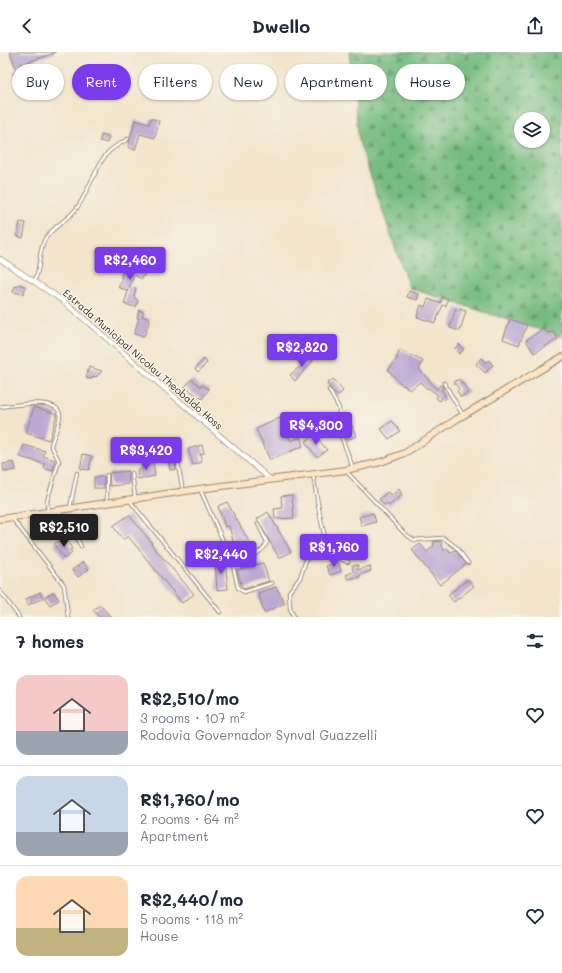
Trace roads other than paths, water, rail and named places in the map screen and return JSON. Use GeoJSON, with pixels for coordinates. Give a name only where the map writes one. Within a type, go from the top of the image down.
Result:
{"type":"FeatureCollection","features":[{"type":"Feature","properties":{"kind":"main road"},"geometry":{"type":"LineString","coordinates":[[0,519],[270,479],[313,475],[353,469],[381,462],[405,453],[463,416],[562,357]]}},
{"type":"Feature","properties":{"kind":"street","name":"Estrada Municipal Nicolau Theobaldo Hoss"},"geometry":{"type":"LineString","coordinates":[[0,259],[35,280],[79,314],[270,479]]}},
{"type":"Feature","properties":{"kind":"lane"},"geometry":{"type":"LineString","coordinates":[[35,280],[38,272],[42,245],[46,237],[79,206],[106,155],[112,149],[128,139]]}},
{"type":"Feature","properties":{"kind":"lane"},"geometry":{"type":"LineString","coordinates":[[444,383],[463,416]]}},
{"type":"Feature","properties":{"kind":"lane"},"geometry":{"type":"LineString","coordinates":[[329,390],[339,408],[339,430],[353,469]]}},
{"type":"Feature","properties":{"kind":"lane"},"geometry":{"type":"LineString","coordinates":[[0,407],[36,402],[52,406],[58,410],[60,415],[50,445],[59,461],[48,500],[48,512]]}},
{"type":"Feature","properties":{"kind":"lane"},"geometry":{"type":"LineString","coordinates":[[178,464],[183,492]]}},
{"type":"Feature","properties":{"kind":"lane"},"geometry":{"type":"LineString","coordinates":[[346,470],[405,534],[414,540],[444,538],[457,548],[468,563]]}},
{"type":"Feature","properties":{"kind":"lane"},"geometry":{"type":"LineString","coordinates":[[70,509],[77,473]]}},
{"type":"Feature","properties":{"kind":"lane"},"geometry":{"type":"LineString","coordinates":[[132,473],[133,500],[220,612]]}},
{"type":"Feature","properties":{"kind":"lane"},"geometry":{"type":"LineString","coordinates":[[107,475],[107,504]]}},
{"type":"Feature","properties":{"kind":"lane"},"geometry":{"type":"LineString","coordinates":[[313,475],[326,540],[330,552],[338,558],[348,562]]}},
{"type":"Feature","properties":{"kind":"lane"},"geometry":{"type":"LineString","coordinates":[[199,489],[232,561],[238,588],[244,592],[272,583]]}},
{"type":"Feature","properties":{"kind":"lane"},"geometry":{"type":"LineString","coordinates":[[60,510],[61,519],[76,536],[81,547]]}},
{"type":"Feature","properties":{"kind":"lane"},"geometry":{"type":"LineString","coordinates":[[12,517],[64,585],[68,617]]}},
{"type":"Feature","properties":{"kind":"lane"},"geometry":{"type":"LineString","coordinates":[[232,561],[261,552],[265,548],[267,542],[258,524]]}},
{"type":"Feature","properties":{"kind":"lane"},"geometry":{"type":"LineString","coordinates":[[294,617],[290,608],[289,592],[300,578],[308,554],[326,540]]}},
{"type":"Feature","properties":{"kind":"lane"},"geometry":{"type":"LineString","coordinates":[[0,592],[19,617]]}}]}
